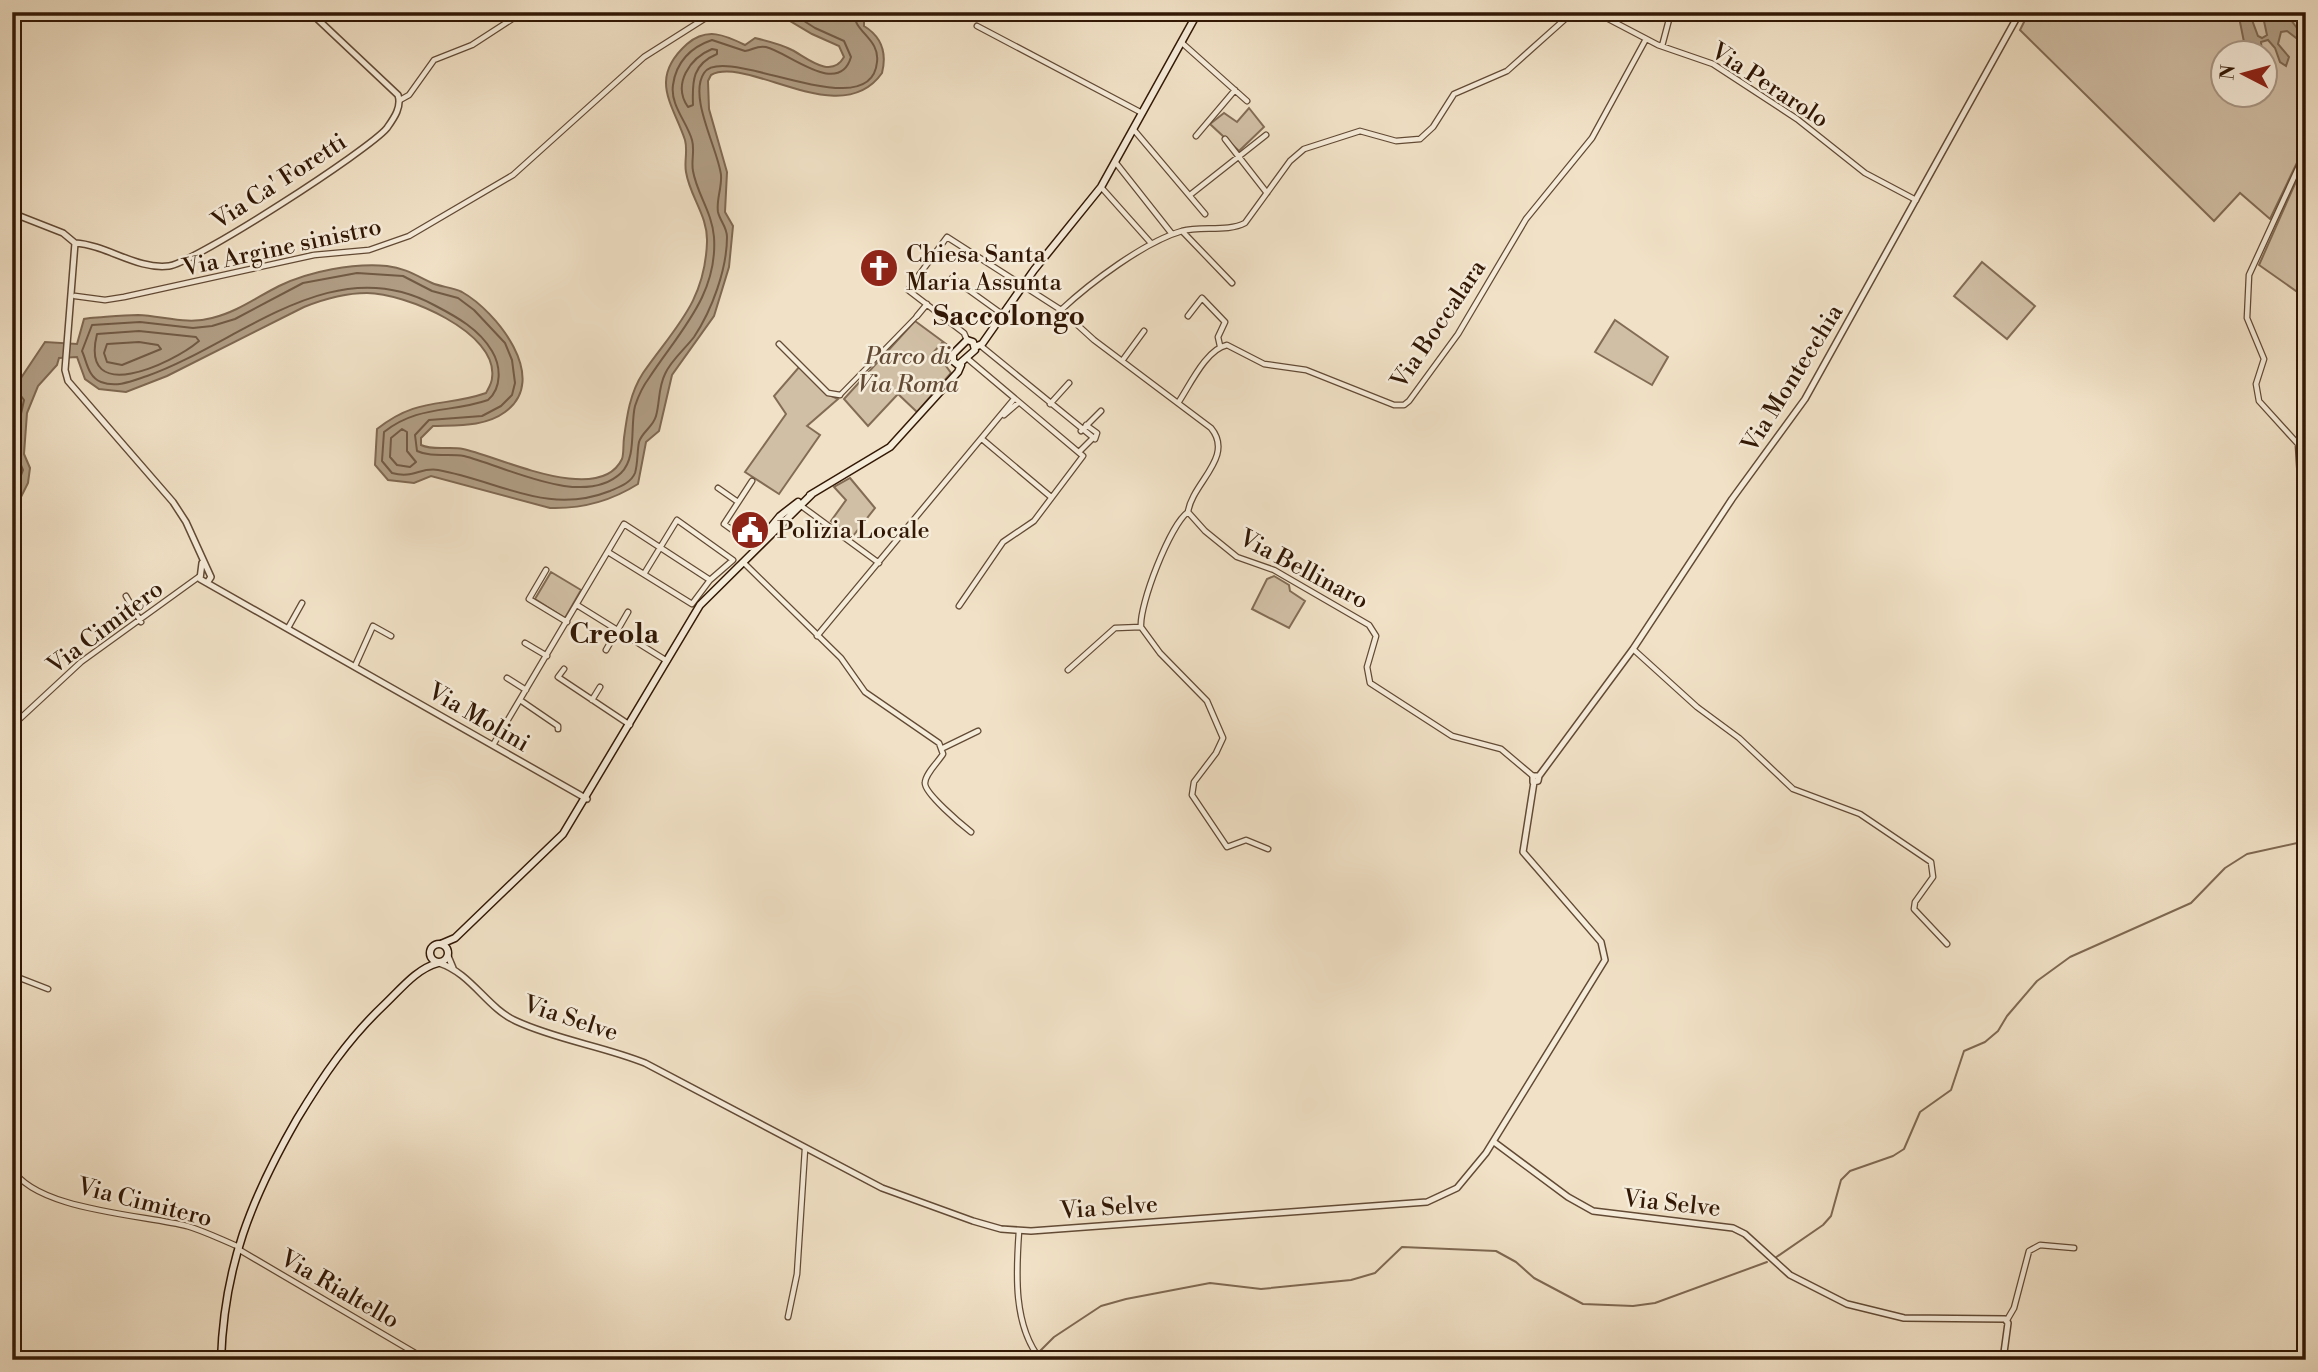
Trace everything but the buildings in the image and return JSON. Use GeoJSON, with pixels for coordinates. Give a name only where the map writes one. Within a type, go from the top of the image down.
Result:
{"type":"FeatureCollection","features":[{"type":"Feature","properties":{"kind":"main road"},"geometry":{"type":"LineString","coordinates":[[221,1360],[222,1333],[236,1247],[268,1171],[324,1073],[358,1030],[420,971],[434,945],[455,938],[558,840],[587,799],[707,597],[726,572],[749,555],[780,516],[890,447],[945,388],[961,365],[969,360],[1108,177],[1198,12]]}},
{"type":"Feature","properties":{"kind":"main road"},"geometry":{"type":"LineString","coordinates":[[961,365],[954,363],[952,356],[967,340],[978,347]]}},
{"type":"Feature","properties":{"kind":"main road"},"geometry":{"type":"LineString","coordinates":[[757,546],[812,494]]}},
{"type":"Feature","properties":{"kind":"main road"},"geometry":{"type":"LineString","coordinates":[[420,971],[439,963],[449,954],[455,938]]}},
{"type":"Feature","properties":{"kind":"main road"},"geometry":{"type":"LineString","coordinates":[[441,944],[449,954]]}},
{"type":"Feature","properties":{"kind":"main road"},"geometry":{"type":"LineString","coordinates":[[430,952],[431,958],[439,963]]}},
{"type":"Feature","properties":{"kind":"street"},"geometry":{"type":"LineString","coordinates":[[310,12],[391,87],[400,100],[409,95],[434,60],[472,45],[523,12]]}},
{"type":"Feature","properties":{"kind":"street","name":"Via Argine sinistro"},"geometry":{"type":"LineString","coordinates":[[75,296],[105,300],[124,298],[314,255],[369,250],[409,236],[513,175],[644,57],[715,12]]}},
{"type":"Feature","properties":{"kind":"street"},"geometry":{"type":"LineString","coordinates":[[1061,310],[1150,242],[1182,231],[1241,225],[1290,161],[1310,145],[1360,131],[1396,141],[1420,139],[1433,127],[1454,94],[1507,71],[1573,12]]}},
{"type":"Feature","properties":{"kind":"street","name":"Via Perarolo"},"geometry":{"type":"LineString","coordinates":[[1595,12],[1646,39],[1713,64],[1797,120],[1865,173],[1917,201]]}},
{"type":"Feature","properties":{"kind":"street"},"geometry":{"type":"LineString","coordinates":[[1662,46],[1671,12]]}},
{"type":"Feature","properties":{"kind":"street","name":"Via Montecchia"},"geometry":{"type":"LineString","coordinates":[[1535,778],[1633,649],[1732,499],[1789,425],[1917,201],[2020,12]]}},
{"type":"Feature","properties":{"kind":"street"},"geometry":{"type":"LineString","coordinates":[[977,26],[1143,113]]}},
{"type":"Feature","properties":{"kind":"street","name":"Via Boccalara"},"geometry":{"type":"LineString","coordinates":[[1220,346],[1235,346],[1264,364],[1306,370],[1394,405],[1404,405],[1458,334],[1526,219],[1592,138],[1646,39]]}},
{"type":"Feature","properties":{"kind":"street"},"geometry":{"type":"LineString","coordinates":[[1181,42],[1247,101]]}},
{"type":"Feature","properties":{"kind":"street"},"geometry":{"type":"LineString","coordinates":[[1196,136],[1235,90]]}},
{"type":"Feature","properties":{"kind":"street","name":"Via Ca' Foretti"},"geometry":{"type":"LineString","coordinates":[[75,243],[161,266],[182,262],[280,204],[380,135],[398,110],[400,100]]}},
{"type":"Feature","properties":{"kind":"street"},"geometry":{"type":"LineString","coordinates":[[1134,130],[1205,214]]}},
{"type":"Feature","properties":{"kind":"street"},"geometry":{"type":"LineString","coordinates":[[1190,195],[1266,135]]}},
{"type":"Feature","properties":{"kind":"street"},"geometry":{"type":"LineString","coordinates":[[1225,139],[1267,193]]}},
{"type":"Feature","properties":{"kind":"street"},"geometry":{"type":"LineString","coordinates":[[2306,151],[2253,263],[2245,304],[2254,339],[2264,359],[2256,384],[2259,401],[2298,444],[2306,575]]}},
{"type":"Feature","properties":{"kind":"street"},"geometry":{"type":"LineString","coordinates":[[1116,163],[1172,234]]}},
{"type":"Feature","properties":{"kind":"street"},"geometry":{"type":"LineString","coordinates":[[1101,187],[1150,242]]}},
{"type":"Feature","properties":{"kind":"street"},"geometry":{"type":"LineString","coordinates":[[12,213],[63,233],[75,243],[66,361],[68,381],[73,390],[173,502],[186,522],[205,578]]}},
{"type":"Feature","properties":{"kind":"street"},"geometry":{"type":"LineString","coordinates":[[1182,231],[1232,283]]}},
{"type":"Feature","properties":{"kind":"street"},"geometry":{"type":"LineString","coordinates":[[967,340],[964,333],[908,290],[947,237],[1061,310],[1122,361],[1211,428],[1220,448],[1160,561],[1143,607],[1141,627],[1160,653],[1207,701],[1223,737],[1192,788],[1198,807],[1227,847],[1246,840],[1268,849]]}},
{"type":"Feature","properties":{"kind":"street"},"geometry":{"type":"LineString","coordinates":[[952,278],[1003,315]]}},
{"type":"Feature","properties":{"kind":"street"},"geometry":{"type":"LineString","coordinates":[[1178,403],[1210,356],[1220,346],[1218,337],[1225,322],[1202,298],[1188,317]]}},
{"type":"Feature","properties":{"kind":"street"},"geometry":{"type":"LineString","coordinates":[[779,344],[828,393],[840,395],[927,304]]}},
{"type":"Feature","properties":{"kind":"street"},"geometry":{"type":"LineString","coordinates":[[1122,361],[1144,331]]}},
{"type":"Feature","properties":{"kind":"street"},"geometry":{"type":"LineString","coordinates":[[978,347],[1092,439]]}},
{"type":"Feature","properties":{"kind":"street"},"geometry":{"type":"LineString","coordinates":[[959,606],[1003,542],[1034,521],[1082,460],[1083,454],[1006,394],[969,360]]}},
{"type":"Feature","properties":{"kind":"street"},"geometry":{"type":"LineString","coordinates":[[1050,404],[1069,383]]}},
{"type":"Feature","properties":{"kind":"street"},"geometry":{"type":"LineString","coordinates":[[1006,394],[1009,405]]}},
{"type":"Feature","properties":{"kind":"street"},"geometry":{"type":"LineString","coordinates":[[1000,418],[1009,405],[1016,401]]}},
{"type":"Feature","properties":{"kind":"street"},"geometry":{"type":"LineString","coordinates":[[817,636],[1016,401]]}},
{"type":"Feature","properties":{"kind":"street"},"geometry":{"type":"LineString","coordinates":[[1081,430],[1101,411]]}},
{"type":"Feature","properties":{"kind":"street"},"geometry":{"type":"LineString","coordinates":[[1079,452],[1097,435],[1086,425]]}},
{"type":"Feature","properties":{"kind":"street"},"geometry":{"type":"LineString","coordinates":[[982,439],[1051,497]]}},
{"type":"Feature","properties":{"kind":"street"},"geometry":{"type":"LineString","coordinates":[[752,481],[724,524],[757,546]]}},
{"type":"Feature","properties":{"kind":"street"},"geometry":{"type":"LineString","coordinates":[[718,488],[738,502]]}},
{"type":"Feature","properties":{"kind":"street"},"geometry":{"type":"LineString","coordinates":[[800,505],[879,563]]}},
{"type":"Feature","properties":{"kind":"street","name":"Via Bellinaro"},"geometry":{"type":"LineString","coordinates":[[1188,512],[1205,531],[1237,557],[1274,570],[1369,625],[1376,636],[1367,667],[1368,678],[1375,687],[1452,736],[1501,749],[1535,778]]}},
{"type":"Feature","properties":{"kind":"street"},"geometry":{"type":"LineString","coordinates":[[608,552],[692,604],[710,580],[726,572],[732,558],[677,520],[644,573]]}},
{"type":"Feature","properties":{"kind":"street"},"geometry":{"type":"LineString","coordinates":[[493,746],[624,524],[710,580]]}},
{"type":"Feature","properties":{"kind":"street"},"geometry":{"type":"LineString","coordinates":[[742,562],[845,662],[865,692],[912,722],[942,748],[943,754],[925,780],[926,787],[954,819],[971,832]]}},
{"type":"Feature","properties":{"kind":"street"},"geometry":{"type":"LineString","coordinates":[[546,570],[529,599],[567,622]]}},
{"type":"Feature","properties":{"kind":"street","name":"Via Cimitero"},"geometry":{"type":"LineString","coordinates":[[12,726],[81,662],[141,622],[189,585],[205,578]]}},
{"type":"Feature","properties":{"kind":"street","name":"Via Molini"},"geometry":{"type":"LineString","coordinates":[[205,578],[218,588],[587,799]]}},
{"type":"Feature","properties":{"kind":"street"},"geometry":{"type":"LineString","coordinates":[[701,591],[707,597]]}},
{"type":"Feature","properties":{"kind":"street"},"geometry":{"type":"LineString","coordinates":[[126,596],[141,622]]}},
{"type":"Feature","properties":{"kind":"street"},"geometry":{"type":"LineString","coordinates":[[288,628],[302,603]]}},
{"type":"Feature","properties":{"kind":"street"},"geometry":{"type":"LineString","coordinates":[[577,605],[667,661]]}},
{"type":"Feature","properties":{"kind":"street"},"geometry":{"type":"LineString","coordinates":[[606,650],[628,612]]}},
{"type":"Feature","properties":{"kind":"street"},"geometry":{"type":"LineString","coordinates":[[355,666],[373,626],[391,636]]}},
{"type":"Feature","properties":{"kind":"street"},"geometry":{"type":"LineString","coordinates":[[1068,670],[1115,628],[1141,627]]}},
{"type":"Feature","properties":{"kind":"street"},"geometry":{"type":"LineString","coordinates":[[525,643],[547,656]]}},
{"type":"Feature","properties":{"kind":"street"},"geometry":{"type":"LineString","coordinates":[[1633,649],[1697,706],[1739,738],[1793,789],[1860,814],[1931,862],[1933,877],[1915,902],[1914,909],[1947,944]]}},
{"type":"Feature","properties":{"kind":"street"},"geometry":{"type":"LineString","coordinates":[[564,669],[558,677],[630,725]]}},
{"type":"Feature","properties":{"kind":"street"},"geometry":{"type":"LineString","coordinates":[[507,678],[526,690]]}},
{"type":"Feature","properties":{"kind":"street"},"geometry":{"type":"LineString","coordinates":[[592,700],[600,687]]}},
{"type":"Feature","properties":{"kind":"street"},"geometry":{"type":"LineString","coordinates":[[520,700],[558,726],[558,729]]}},
{"type":"Feature","properties":{"kind":"street"},"geometry":{"type":"LineString","coordinates":[[942,748],[948,748],[978,731]]}},
{"type":"Feature","properties":{"kind":"street"},"geometry":{"type":"LineString","coordinates":[[1494,1142],[1514,1105],[1595,981],[1606,955],[1595,935],[1523,852],[1535,778]]}},
{"type":"Feature","properties":{"kind":"street"},"geometry":{"type":"LineString","coordinates":[[449,954],[453,968]]}},
{"type":"Feature","properties":{"kind":"street","name":"Via Selve"},"geometry":{"type":"LineString","coordinates":[[439,963],[453,968],[515,1021],[548,1033],[617,1051],[645,1063],[805,1149],[910,1199],[974,1221],[1019,1231],[1427,1202],[1457,1188],[1494,1142],[1583,1208],[1602,1214],[1725,1226],[1745,1234],[1771,1259],[1813,1289],[1863,1310],[1903,1318],[1990,1317],[2007,1320]]}},
{"type":"Feature","properties":{"kind":"street"},"geometry":{"type":"LineString","coordinates":[[12,975],[48,989]]}},
{"type":"Feature","properties":{"kind":"street"},"geometry":{"type":"LineString","coordinates":[[788,1317],[796,1285],[805,1149]]}},
{"type":"Feature","properties":{"kind":"street","name":"Via Cimitero"},"geometry":{"type":"LineString","coordinates":[[12,1168],[19,1180],[75,1204],[102,1212],[187,1226],[236,1247]]}},
{"type":"Feature","properties":{"kind":"street"},"geometry":{"type":"LineString","coordinates":[[1019,1231],[1022,1325],[1041,1360]]}},
{"type":"Feature","properties":{"kind":"street"},"geometry":{"type":"LineString","coordinates":[[2003,1360],[2007,1320],[2014,1308],[2029,1251],[2040,1245],[2074,1248]]}},
{"type":"Feature","properties":{"kind":"street","name":"Via Rialtello"},"geometry":{"type":"LineString","coordinates":[[236,1247],[427,1360]]}},
{"type":"Feature","properties":{"kind":"green space"},"geometry":{"type":"Polygon","coordinates":[[[2029,12],[2306,12],[2306,144],[2270,219],[2240,193],[2214,221],[2020,30],[2029,12]]]}},
{"type":"Feature","properties":{"kind":"green space"},"geometry":{"type":"Polygon","coordinates":[[[1249,108],[1264,127],[1239,151],[1210,124],[1224,113],[1237,122],[1249,108]]]}},
{"type":"Feature","properties":{"kind":"green space"},"geometry":{"type":"Polygon","coordinates":[[[2306,159],[2306,298],[2259,265],[2306,159]]]}},
{"type":"Feature","properties":{"kind":"green space"},"geometry":{"type":"Polygon","coordinates":[[[1982,262],[2035,306],[2007,339],[1954,296],[1982,262]]]}},
{"type":"Feature","properties":{"kind":"green space"},"geometry":{"type":"Polygon","coordinates":[[[1615,320],[1668,357],[1652,385],[1595,352],[1615,320]]]}},
{"type":"Feature","properties":{"kind":"green space","name":"Parco di Via Roma"},"geometry":{"type":"Polygon","coordinates":[[[915,321],[949,346],[947,348],[942,343],[931,355],[936,365],[943,362],[951,373],[917,412],[898,394],[868,426],[844,399],[915,321]]]}},
{"type":"Feature","properties":{"kind":"green space"},"geometry":{"type":"Polygon","coordinates":[[[800,366],[825,393],[838,399],[807,426],[820,435],[779,494],[745,472],[786,414],[774,396],[800,366]]]}},
{"type":"Feature","properties":{"kind":"green space"},"geometry":{"type":"Polygon","coordinates":[[[850,478],[875,508],[853,536],[831,521],[846,500],[834,487],[850,478]]]}},
{"type":"Feature","properties":{"kind":"green space"},"geometry":{"type":"Polygon","coordinates":[[[551,572],[581,590],[565,618],[535,599],[551,572]]]}},
{"type":"Feature","properties":{"kind":"green space"},"geometry":{"type":"Polygon","coordinates":[[[1274,576],[1289,585],[1290,591],[1305,601],[1289,628],[1252,609],[1267,579],[1274,576]]]}},
{"type":"Feature","properties":{"kind":"water"},"geometry":{"type":"Polygon","coordinates":[[[775,12],[859,14],[864,19],[864,26],[875,35],[882,46],[882,73],[864,89],[843,95],[795,89],[748,75],[727,72],[711,75],[708,81],[709,109],[727,172],[725,212],[733,226],[729,267],[714,316],[672,375],[659,431],[646,442],[638,484],[596,503],[550,508],[431,476],[414,483],[388,480],[375,465],[377,429],[419,407],[486,393],[492,380],[490,361],[481,345],[446,318],[403,300],[359,293],[319,301],[304,307],[167,376],[126,392],[99,389],[85,379],[77,357],[59,358],[57,365],[38,386],[27,413],[24,454],[30,468],[28,483],[12,515],[12,402],[17,384],[45,342],[77,344],[84,319],[90,318],[138,315],[184,320],[212,318],[291,281],[318,272],[360,266],[400,269],[462,292],[490,314],[503,330],[521,365],[522,382],[518,398],[505,412],[480,423],[433,426],[421,438],[421,445],[463,449],[547,475],[571,479],[592,479],[610,473],[622,459],[628,413],[635,388],[686,313],[701,281],[705,263],[707,233],[688,181],[685,140],[667,92],[669,69],[675,57],[687,44],[709,34],[730,38],[745,45],[755,38],[788,48],[818,65],[832,67],[839,64],[844,57],[839,46],[775,12]]]}},
{"type":"Feature","properties":{"kind":"water"},"geometry":{"type":"Polygon","coordinates":[[[2238,12],[2249,12],[2258,36],[2262,38],[2243,38],[2238,12]]]}},
{"type":"Feature","properties":{"kind":"water"},"geometry":{"type":"Polygon","coordinates":[[[2262,12],[2285,12],[2306,40],[2306,54],[2299,51],[2300,41],[2287,31],[2281,32],[2280,38],[2262,38],[2267,35],[2262,12]]]}},
{"type":"Feature","properties":{"kind":"water"},"geometry":{"type":"Polygon","coordinates":[[[2280,46],[2289,57],[2286,66],[2280,62],[2280,46]]]}},
{"type":"Feature","properties":{"kind":"waterway"},"geometry":{"type":"LineString","coordinates":[[1775,1258],[1823,1225],[1831,1216],[1841,1180],[1850,1171],[1893,1156],[1904,1149],[1920,1112],[1951,1090],[1964,1051],[1985,1042],[1998,1031],[2007,1016],[2037,981],[2070,957],[2191,903],[2225,868],[2247,854],[2306,841]]}},
{"type":"Feature","properties":{"kind":"waterway"},"geometry":{"type":"LineString","coordinates":[[1039,1352],[1054,1337],[1101,1306],[1210,1283],[1261,1289],[1351,1280],[1375,1273],[1402,1247],[1496,1251],[1516,1262],[1534,1278],[1583,1304],[1633,1306],[1655,1303],[1767,1262]]}},
{"type":"Feature","properties":{"kind":"place","name":"Chiesa Santa Maria Assunta"},"geometry":{"type":"Point","coordinates":[879,268]}},
{"type":"Feature","properties":{"kind":"place","name":"Polizia Locale"},"geometry":{"type":"Point","coordinates":[750,530]}},
{"type":"Feature","properties":{"kind":"district","name":"Saccolongo"},"geometry":{"type":"Point","coordinates":[1009,315]}},
{"type":"Feature","properties":{"kind":"district","name":"Creola"},"geometry":{"type":"Point","coordinates":[614,633]}}]}
